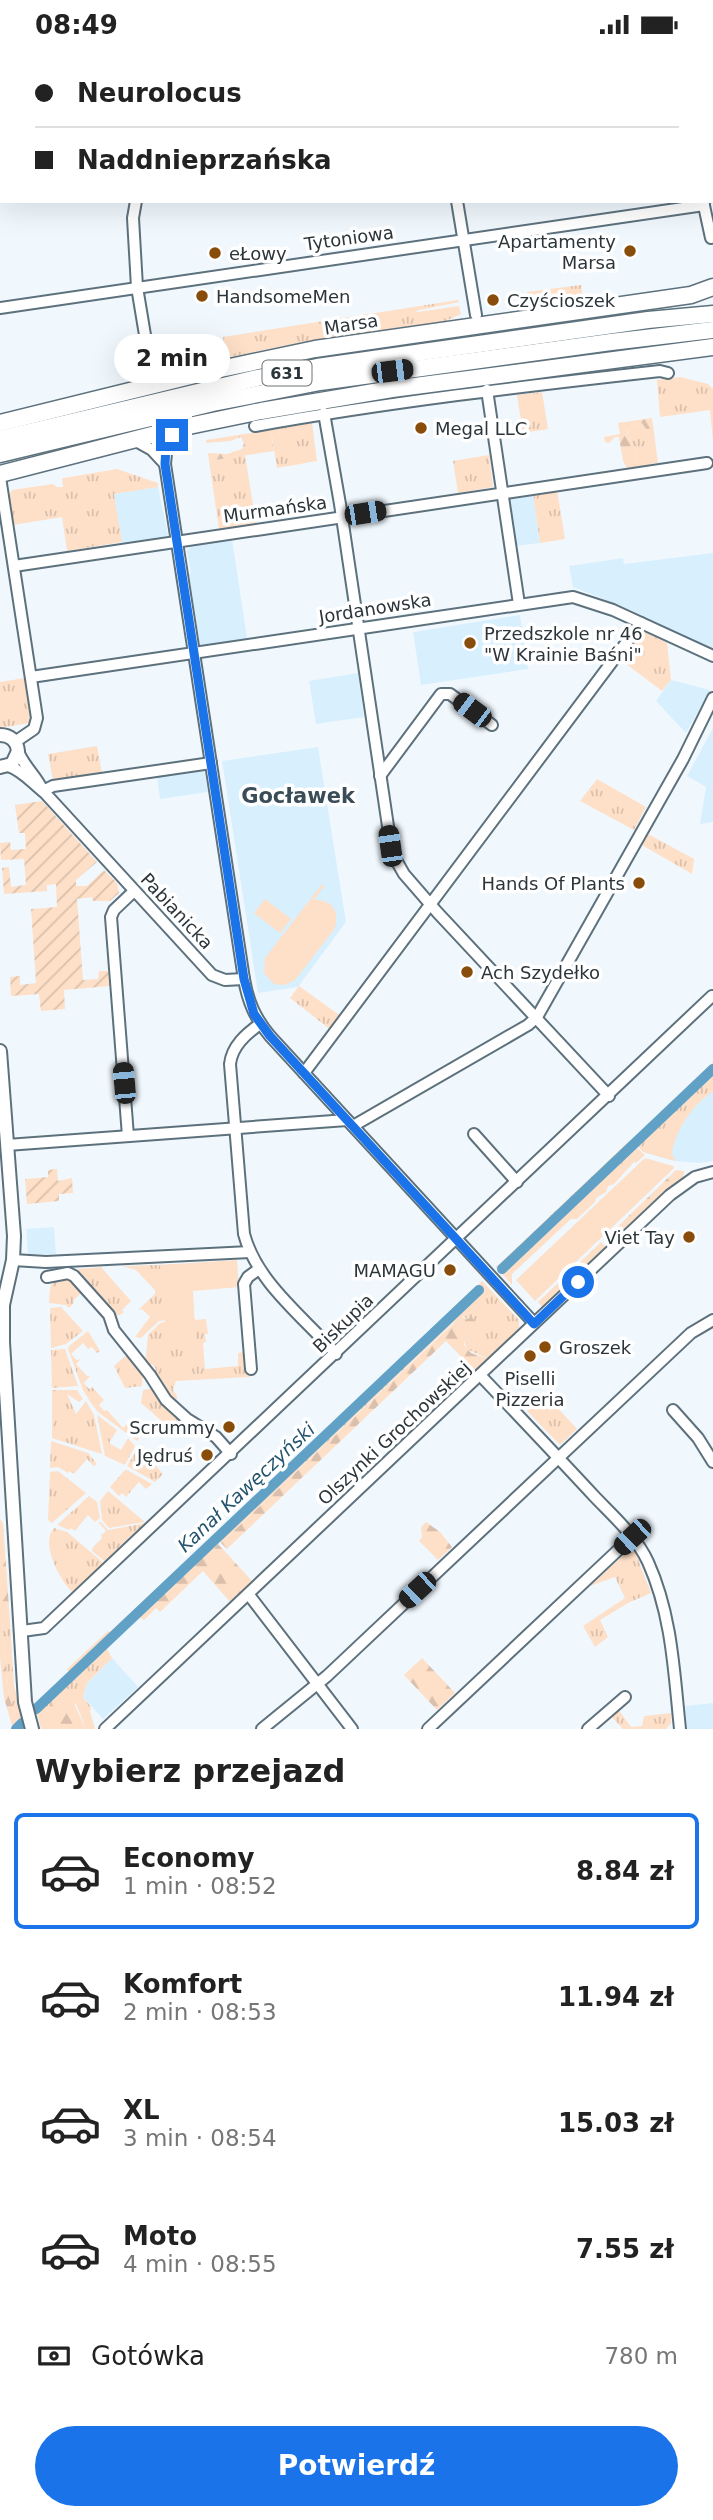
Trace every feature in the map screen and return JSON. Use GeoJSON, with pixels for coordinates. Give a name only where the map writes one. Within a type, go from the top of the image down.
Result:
{"type":"FeatureCollection","features":[{"type":"Feature","properties":{"kind":"main road","name":"Marsa"},"geometry":{"type":"LineString","coordinates":[[0,454],[135,390],[182,378],[315,349],[691,295],[713,287]]}},
{"type":"Feature","properties":{"kind":"main road","name":"Marsa"},"geometry":{"type":"LineString","coordinates":[[0,439],[257,378],[510,339],[713,314]]}},
{"type":"Feature","properties":{"kind":"main road","name":"Marsa"},"geometry":{"type":"LineString","coordinates":[[0,423],[68,423],[320,382],[713,330]]}},
{"type":"Feature","properties":{"kind":"main road"},"geometry":{"type":"LineString","coordinates":[[400,336],[424,341],[456,337],[510,339]]}},
{"type":"Feature","properties":{"kind":"main road"},"geometry":{"type":"LineString","coordinates":[[0,476],[179,428],[345,396],[713,347]]}},
{"type":"Feature","properties":{"kind":"main road"},"geometry":{"type":"LineString","coordinates":[[345,396],[370,385],[431,374],[457,363]]}},
{"type":"Feature","properties":{"kind":"street"},"geometry":{"type":"LineString","coordinates":[[136,203],[137,287],[149,359],[165,374],[182,378]]}},
{"type":"Feature","properties":{"kind":"street"},"geometry":{"type":"LineString","coordinates":[[457,203],[476,314]]}},
{"type":"Feature","properties":{"kind":"street"},"geometry":{"type":"LineString","coordinates":[[703,203],[711,238]]}},
{"type":"Feature","properties":{"kind":"street","name":"Tytoniowa"},"geometry":{"type":"LineString","coordinates":[[0,308],[703,203]]}},
{"type":"Feature","properties":{"kind":"street"},"geometry":{"type":"LineString","coordinates":[[135,390],[149,359]]}},
{"type":"Feature","properties":{"kind":"street"},"geometry":{"type":"LineString","coordinates":[[255,426],[324,413],[487,390],[660,371],[668,373]]}},
{"type":"Feature","properties":{"kind":"street"},"geometry":{"type":"LineString","coordinates":[[487,390],[519,604]]}},
{"type":"Feature","properties":{"kind":"street"},"geometry":{"type":"LineString","coordinates":[[324,413],[394,859],[431,904],[609,1096]]}},
{"type":"Feature","properties":{"kind":"street"},"geometry":{"type":"LineString","coordinates":[[179,428],[167,443],[165,464],[244,979],[250,1003],[260,1024],[534,1324]]}},
{"type":"Feature","properties":{"kind":"street"},"geometry":{"type":"LineString","coordinates":[[134,439],[152,450],[165,464]]}},
{"type":"Feature","properties":{"kind":"street","name":"Murmańska"},"geometry":{"type":"LineString","coordinates":[[14,566],[707,463]]}},
{"type":"Feature","properties":{"kind":"street"},"geometry":{"type":"LineString","coordinates":[[0,476],[37,722],[33,731],[17,747],[15,761],[4,767]]}},
{"type":"Feature","properties":{"kind":"street","name":"Jordanowska"},"geometry":{"type":"LineString","coordinates":[[31,677],[573,597],[599,605],[713,656]]}},
{"type":"Feature","properties":{"kind":"street"},"geometry":{"type":"LineString","coordinates":[[304,1073],[640,623]]}},
{"type":"Feature","properties":{"kind":"street"},"geometry":{"type":"LineString","coordinates":[[380,776],[441,694],[450,694],[492,725]]}},
{"type":"Feature","properties":{"kind":"street"},"geometry":{"type":"LineString","coordinates":[[7,1145],[235,1128],[350,1123],[528,1025],[537,1017],[683,759],[713,698]]}},
{"type":"Feature","properties":{"kind":"street"},"geometry":{"type":"LineString","coordinates":[[0,735],[9,737],[17,747]]}},
{"type":"Feature","properties":{"kind":"street","name":"Pabianicka"},"geometry":{"type":"LineString","coordinates":[[17,747],[21,759],[39,781],[43,791]]}},
{"type":"Feature","properties":{"kind":"street"},"geometry":{"type":"LineString","coordinates":[[43,791],[53,786],[211,763]]}},
{"type":"Feature","properties":{"kind":"street","name":"Pabianicka"},"geometry":{"type":"LineString","coordinates":[[4,767],[20,772],[43,791],[212,975],[225,980],[244,979]]}},
{"type":"Feature","properties":{"kind":"street"},"geometry":{"type":"LineString","coordinates":[[128,1136],[110,920],[114,910],[134,891]]}},
{"type":"Feature","properties":{"kind":"street","name":"Biskupia"},"geometry":{"type":"LineString","coordinates":[[22,1632],[44,1628],[231,1454],[712,996]]}},
{"type":"Feature","properties":{"kind":"street"},"geometry":{"type":"LineString","coordinates":[[260,1024],[238,1044],[231,1055],[230,1064],[244,1234],[259,1269],[336,1353]]}},
{"type":"Feature","properties":{"kind":"street"},"geometry":{"type":"LineString","coordinates":[[0,1051],[14,1236],[13,1260],[2,1321],[25,1702],[32,1729]]}},
{"type":"Feature","properties":{"kind":"street"},"geometry":{"type":"LineString","coordinates":[[474,1133],[517,1182]]}},
{"type":"Feature","properties":{"kind":"street","name":"Olszynki Grochowskiej"},"geometry":{"type":"LineString","coordinates":[[105,1729],[670,1195],[695,1177],[713,1172]]}},
{"type":"Feature","properties":{"kind":"street"},"geometry":{"type":"LineString","coordinates":[[13,1260],[46,1262],[250,1252]]}},
{"type":"Feature","properties":{"kind":"street"},"geometry":{"type":"LineString","coordinates":[[251,1369],[244,1284],[248,1277],[259,1269]]}},
{"type":"Feature","properties":{"kind":"street"},"geometry":{"type":"LineString","coordinates":[[47,1277],[72,1274],[109,1315],[114,1330],[166,1400],[187,1419],[215,1436],[231,1454]]}},
{"type":"Feature","properties":{"kind":"street"},"geometry":{"type":"LineString","coordinates":[[262,1729],[317,1683],[691,1333],[713,1320]]}},
{"type":"Feature","properties":{"kind":"street"},"geometry":{"type":"LineString","coordinates":[[480,1375],[632,1537],[647,1560],[670,1628],[680,1729]]}},
{"type":"Feature","properties":{"kind":"street"},"geometry":{"type":"LineString","coordinates":[[673,1410],[698,1438],[713,1462]]}},
{"type":"Feature","properties":{"kind":"street"},"geometry":{"type":"LineString","coordinates":[[428,1729],[632,1537]]}},
{"type":"Feature","properties":{"kind":"street"},"geometry":{"type":"LineString","coordinates":[[248,1595],[352,1729]]}},
{"type":"Feature","properties":{"kind":"street"},"geometry":{"type":"LineString","coordinates":[[588,1729],[625,1697]]}},
{"type":"Feature","properties":{"kind":"shaded area"},"geometry":{"type":"Polygon","coordinates":[[[158,487],[168,535],[122,544],[114,494],[158,487]]]}},
{"type":"Feature","properties":{"kind":"shaded area"},"geometry":{"type":"Polygon","coordinates":[[[533,493],[540,543],[515,546],[509,499],[533,493]]]}},
{"type":"Feature","properties":{"kind":"shaded area"},"geometry":{"type":"Polygon","coordinates":[[[232,539],[247,638],[246,641],[200,647],[187,552],[190,546],[232,539]]]}},
{"type":"Feature","properties":{"kind":"shaded area"},"geometry":{"type":"Polygon","coordinates":[[[713,553],[713,650],[631,610],[573,587],[569,566],[623,558],[624,564],[713,553]]]}},
{"type":"Feature","properties":{"kind":"shaded area","name":"Przedszkole nr 46 \"W Krainie Baśni\""},"geometry":{"type":"Polygon","coordinates":[[[520,615],[528,669],[421,685],[413,632],[520,615]]]}},
{"type":"Feature","properties":{"kind":"shaded area"},"geometry":{"type":"Polygon","coordinates":[[[358,673],[364,717],[316,724],[309,681],[358,673]]]}},
{"type":"Feature","properties":{"kind":"shaded area"},"geometry":{"type":"Polygon","coordinates":[[[671,680],[710,690],[686,733],[656,701],[671,680]]]}},
{"type":"Feature","properties":{"kind":"shaded area"},"geometry":{"type":"Polygon","coordinates":[[[713,728],[713,822],[700,824],[706,787],[687,776],[713,728]]]}},
{"type":"Feature","properties":{"kind":"shaded area"},"geometry":{"type":"Polygon","coordinates":[[[318,747],[346,922],[298,987],[258,993],[222,761],[318,747]]]}},
{"type":"Feature","properties":{"kind":"shaded area"},"geometry":{"type":"Polygon","coordinates":[[[202,770],[205,773],[208,792],[160,799],[157,776],[202,770]]]}},
{"type":"Feature","properties":{"kind":"shaded area"},"geometry":{"type":"Polygon","coordinates":[[[713,1076],[713,1161],[675,1161],[643,1152],[713,1076]]]}},
{"type":"Feature","properties":{"kind":"shaded area"},"geometry":{"type":"Polygon","coordinates":[[[54,1227],[56,1254],[28,1254],[26,1229],[54,1227]]]}},
{"type":"Feature","properties":{"kind":"shaded area"},"geometry":{"type":"Polygon","coordinates":[[[112,1658],[138,1687],[103,1719],[83,1697],[87,1683],[112,1658]]]}},
{"type":"Feature","properties":{"kind":"shaded area"},"geometry":{"type":"Polygon","coordinates":[[[713,1703],[713,1729],[687,1729],[685,1706],[713,1703]]]}},
{"type":"Feature","properties":{"kind":"green space"},"geometry":{"type":"Polygon","coordinates":[[[581,285],[583,299],[548,306],[547,299],[540,300],[529,309],[527,292],[581,285]]]}},
{"type":"Feature","properties":{"kind":"green space"},"geometry":{"type":"Polygon","coordinates":[[[458,300],[459,302],[415,311],[459,306],[461,314],[446,321],[308,341],[225,358],[223,337],[458,300]]]}},
{"type":"Feature","properties":{"kind":"green space"},"geometry":{"type":"Polygon","coordinates":[[[680,377],[708,384],[713,389],[713,441],[710,410],[660,417],[657,380],[680,377]]]}},
{"type":"Feature","properties":{"kind":"green space"},"geometry":{"type":"Polygon","coordinates":[[[542,392],[548,429],[523,433],[517,395],[542,392]]]}},
{"type":"Feature","properties":{"kind":"green space"},"geometry":{"type":"Polygon","coordinates":[[[652,418],[658,463],[652,463],[648,432],[642,423],[631,427],[626,436],[635,448],[636,467],[627,468],[623,461],[619,437],[609,443],[605,442],[604,437],[620,434],[618,423],[652,418]]]}},
{"type":"Feature","properties":{"kind":"green space"},"geometry":{"type":"Polygon","coordinates":[[[312,423],[317,461],[277,468],[271,430],[312,423]]]}},
{"type":"Feature","properties":{"kind":"green space"},"geometry":{"type":"Polygon","coordinates":[[[642,423],[648,432],[653,464],[636,467],[635,448],[626,436],[631,427],[642,423]]]}},
{"type":"Feature","properties":{"kind":"green space"},"geometry":{"type":"Polygon","coordinates":[[[271,430],[274,451],[209,461],[208,453],[227,454],[242,449],[244,443],[241,437],[230,441],[206,443],[206,440],[271,430]]]}},
{"type":"Feature","properties":{"kind":"green space"},"geometry":{"type":"Polygon","coordinates":[[[245,455],[256,524],[219,529],[209,461],[245,455]]]}},
{"type":"Feature","properties":{"kind":"green space"},"geometry":{"type":"Polygon","coordinates":[[[489,455],[493,487],[458,493],[453,461],[489,455]]]}},
{"type":"Feature","properties":{"kind":"green space"},"geometry":{"type":"Polygon","coordinates":[[[117,469],[158,483],[158,487],[114,494],[122,542],[67,551],[62,517],[13,525],[9,496],[12,490],[53,484],[63,487],[64,478],[117,469]]]}},
{"type":"Feature","properties":{"kind":"green space"},"geometry":{"type":"Polygon","coordinates":[[[557,490],[565,539],[540,543],[533,493],[557,490]]]}},
{"type":"Feature","properties":{"kind":"green space"},"geometry":{"type":"Polygon","coordinates":[[[643,631],[667,643],[671,680],[662,691],[621,660],[643,631]]]}},
{"type":"Feature","properties":{"kind":"green space"},"geometry":{"type":"Polygon","coordinates":[[[25,678],[29,723],[0,728],[0,682],[25,678]]]}},
{"type":"Feature","properties":{"kind":"green space"},"geometry":{"type":"Polygon","coordinates":[[[97,746],[102,773],[53,780],[48,754],[97,746]]]}},
{"type":"Feature","properties":{"kind":"green space"},"geometry":{"type":"Polygon","coordinates":[[[597,779],[646,807],[634,830],[580,801],[597,779]]]}},
{"type":"Feature","properties":{"kind":"green space"},"geometry":{"type":"Polygon","coordinates":[[[42,801],[97,862],[76,880],[76,886],[87,886],[104,870],[117,883],[119,893],[110,901],[93,901],[92,897],[77,899],[83,980],[98,979],[99,971],[108,971],[110,986],[64,990],[65,1009],[41,1011],[39,994],[11,996],[10,977],[20,976],[20,985],[36,983],[31,909],[57,907],[56,884],[47,885],[47,891],[4,894],[2,868],[9,867],[11,887],[26,885],[24,859],[1,860],[0,843],[10,842],[11,850],[26,849],[25,833],[19,833],[15,805],[42,801]]]}},
{"type":"Feature","properties":{"kind":"green space"},"geometry":{"type":"Polygon","coordinates":[[[648,834],[694,859],[692,874],[642,845],[648,834]]]}},
{"type":"Feature","properties":{"kind":"green space"},"geometry":{"type":"Polygon","coordinates":[[[322,884],[324,886],[314,900],[333,907],[336,916],[335,928],[295,980],[285,985],[274,984],[264,973],[265,958],[322,884]]]}},
{"type":"Feature","properties":{"kind":"green space"},"geometry":{"type":"Polygon","coordinates":[[[265,899],[291,919],[280,933],[254,913],[265,899]]]}},
{"type":"Feature","properties":{"kind":"green space"},"geometry":{"type":"Polygon","coordinates":[[[299,986],[342,1017],[331,1030],[290,998],[299,986]]]}},
{"type":"Feature","properties":{"kind":"green space"},"geometry":{"type":"Polygon","coordinates":[[[713,1062],[713,1091],[692,1110],[681,1126],[672,1153],[675,1161],[643,1152],[632,1140],[713,1062]]]}},
{"type":"Feature","properties":{"kind":"green space"},"geometry":{"type":"Polygon","coordinates":[[[629,1141],[645,1155],[634,1162],[614,1184],[608,1186],[606,1192],[596,1198],[577,1219],[571,1219],[512,1274],[512,1285],[496,1267],[629,1141]]]}},
{"type":"Feature","properties":{"kind":"green space"},"geometry":{"type":"Polygon","coordinates":[[[645,1158],[674,1168],[535,1301],[516,1280],[645,1158]]]}},
{"type":"Feature","properties":{"kind":"green space"},"geometry":{"type":"Polygon","coordinates":[[[57,1169],[58,1181],[72,1178],[73,1193],[59,1194],[59,1201],[27,1204],[25,1179],[48,1177],[48,1170],[57,1169]]]}},
{"type":"Feature","properties":{"kind":"green space"},"geometry":{"type":"Polygon","coordinates":[[[676,1170],[684,1171],[683,1180],[610,1245],[605,1239],[676,1170]]]}},
{"type":"Feature","properties":{"kind":"green space"},"geometry":{"type":"Polygon","coordinates":[[[601,1242],[607,1248],[543,1308],[538,1302],[601,1242]]]}},
{"type":"Feature","properties":{"kind":"green space"},"geometry":{"type":"Polygon","coordinates":[[[237,1260],[239,1287],[193,1291],[196,1348],[167,1350],[160,1265],[237,1260]]]}},
{"type":"Feature","properties":{"kind":"green space"},"geometry":{"type":"Polygon","coordinates":[[[188,1264],[172,1319],[159,1321],[141,1338],[135,1337],[150,1317],[142,1309],[138,1310],[155,1294],[155,1290],[136,1270],[122,1266],[188,1264]]]}},
{"type":"Feature","properties":{"kind":"green space"},"geometry":{"type":"Polygon","coordinates":[[[101,1267],[131,1301],[120,1315],[114,1315],[78,1277],[78,1269],[101,1267]]]}},
{"type":"Feature","properties":{"kind":"green space"},"geometry":{"type":"Polygon","coordinates":[[[69,1276],[82,1292],[74,1303],[69,1308],[66,1305],[49,1303],[50,1288],[56,1278],[69,1276]]]}},
{"type":"Feature","properties":{"kind":"green space"},"geometry":{"type":"Polygon","coordinates":[[[482,1281],[519,1320],[519,1328],[488,1359],[467,1349],[464,1341],[474,1334],[468,1319],[463,1316],[456,1320],[221,1543],[214,1535],[482,1281]]]}},
{"type":"Feature","properties":{"kind":"green space"},"geometry":{"type":"Polygon","coordinates":[[[61,1307],[83,1331],[66,1344],[51,1348],[50,1308],[61,1307]]]}},
{"type":"Feature","properties":{"kind":"green space"},"geometry":{"type":"Polygon","coordinates":[[[194,1316],[195,1320],[206,1319],[208,1334],[205,1334],[206,1342],[203,1343],[205,1369],[238,1366],[238,1353],[244,1352],[255,1372],[249,1377],[176,1381],[173,1390],[177,1396],[176,1406],[152,1373],[156,1369],[152,1364],[145,1364],[148,1335],[160,1323],[194,1316]]]}},
{"type":"Feature","properties":{"kind":"green space"},"geometry":{"type":"Polygon","coordinates":[[[459,1316],[468,1319],[471,1316],[479,1327],[478,1331],[464,1341],[471,1353],[488,1359],[476,1372],[446,1341],[227,1549],[221,1543],[453,1324],[459,1316]]]}},
{"type":"Feature","properties":{"kind":"green space"},"geometry":{"type":"Polygon","coordinates":[[[88,1331],[100,1351],[97,1353],[92,1347],[88,1349],[83,1343],[71,1354],[77,1360],[81,1359],[76,1364],[90,1376],[84,1383],[89,1389],[92,1387],[104,1400],[99,1405],[123,1428],[128,1423],[128,1427],[139,1439],[137,1441],[98,1412],[83,1390],[68,1349],[88,1331]]]}},
{"type":"Feature","properties":{"kind":"green space"},"geometry":{"type":"Polygon","coordinates":[[[65,1349],[78,1386],[52,1388],[51,1350],[65,1349]]]}},
{"type":"Feature","properties":{"kind":"green space"},"geometry":{"type":"Polygon","coordinates":[[[132,1356],[143,1370],[142,1386],[125,1388],[114,1366],[124,1357],[132,1356]]]}},
{"type":"Feature","properties":{"kind":"green space"},"geometry":{"type":"Polygon","coordinates":[[[155,1388],[187,1422],[177,1430],[181,1435],[141,1403],[143,1390],[155,1388]]]}},
{"type":"Feature","properties":{"kind":"green space"},"geometry":{"type":"Polygon","coordinates":[[[52,1390],[77,1390],[83,1399],[79,1402],[67,1394],[76,1414],[86,1401],[94,1415],[102,1454],[52,1438],[52,1390]]]}},
{"type":"Feature","properties":{"kind":"green space"},"geometry":{"type":"Polygon","coordinates":[[[545,1394],[577,1429],[560,1445],[527,1411],[545,1394]]]}},
{"type":"Feature","properties":{"kind":"green space"},"geometry":{"type":"Polygon","coordinates":[[[97,1415],[117,1430],[109,1443],[121,1450],[128,1438],[135,1446],[125,1465],[105,1456],[97,1415]]]}},
{"type":"Feature","properties":{"kind":"green space"},"geometry":{"type":"Polygon","coordinates":[[[51,1441],[88,1453],[97,1464],[94,1466],[87,1459],[74,1474],[58,1467],[50,1468],[51,1441]]]}},
{"type":"Feature","properties":{"kind":"green space"},"geometry":{"type":"Polygon","coordinates":[[[138,1447],[163,1474],[155,1482],[127,1466],[138,1447]]]}},
{"type":"Feature","properties":{"kind":"green space"},"geometry":{"type":"Polygon","coordinates":[[[125,1470],[152,1484],[146,1489],[139,1482],[126,1497],[122,1493],[119,1496],[110,1487],[125,1470]]]}},
{"type":"Feature","properties":{"kind":"green space"},"geometry":{"type":"Polygon","coordinates":[[[58,1471],[86,1493],[52,1523],[48,1520],[50,1472],[58,1471]]]}},
{"type":"Feature","properties":{"kind":"green space"},"geometry":{"type":"Polygon","coordinates":[[[108,1491],[145,1522],[109,1528],[102,1520],[100,1501],[108,1491]]]}},
{"type":"Feature","properties":{"kind":"green space"},"geometry":{"type":"Polygon","coordinates":[[[89,1496],[97,1502],[100,1518],[95,1522],[88,1515],[75,1531],[57,1525],[89,1496]]]}},
{"type":"Feature","properties":{"kind":"green space"},"geometry":{"type":"Polygon","coordinates":[[[0,1519],[3,1523],[9,1607],[2,1619],[9,1697],[21,1729],[13,1729],[4,1698],[0,1657],[0,1519]]]}},
{"type":"Feature","properties":{"kind":"green space"},"geometry":{"type":"Polygon","coordinates":[[[98,1522],[108,1530],[147,1523],[123,1543],[107,1563],[92,1551],[106,1531],[98,1522]]]}},
{"type":"Feature","properties":{"kind":"green space"},"geometry":{"type":"Polygon","coordinates":[[[426,1522],[440,1532],[452,1547],[438,1560],[419,1541],[422,1537],[421,1527],[426,1522]]]}},
{"type":"Feature","properties":{"kind":"green space"},"geometry":{"type":"Polygon","coordinates":[[[54,1528],[67,1532],[106,1565],[75,1592],[66,1585],[50,1551],[50,1534],[54,1528]]]}},
{"type":"Feature","properties":{"kind":"green space"},"geometry":{"type":"Polygon","coordinates":[[[212,1537],[218,1544],[148,1606],[151,1613],[144,1620],[140,1618],[131,1622],[107,1649],[112,1658],[87,1683],[83,1697],[91,1707],[95,1729],[86,1729],[69,1693],[55,1699],[60,1726],[56,1729],[41,1729],[35,1705],[69,1673],[67,1669],[212,1537]]]}},
{"type":"Feature","properties":{"kind":"green space"},"geometry":{"type":"Polygon","coordinates":[[[218,1544],[253,1582],[231,1603],[203,1571],[160,1612],[156,1608],[151,1613],[147,1607],[218,1544]]]}},
{"type":"Feature","properties":{"kind":"green space"},"geometry":{"type":"Polygon","coordinates":[[[628,1551],[635,1552],[651,1593],[600,1620],[608,1637],[595,1647],[583,1626],[625,1598],[615,1577],[590,1586],[628,1551]]]}},
{"type":"Feature","properties":{"kind":"green space"},"geometry":{"type":"Polygon","coordinates":[[[9,1607],[14,1685],[24,1729],[21,1729],[9,1697],[2,1619],[9,1607]]]}},
{"type":"Feature","properties":{"kind":"green space"},"geometry":{"type":"Polygon","coordinates":[[[422,1658],[455,1693],[437,1710],[404,1675],[422,1658]]]}},
{"type":"Feature","properties":{"kind":"green space"},"geometry":{"type":"Polygon","coordinates":[[[66,1693],[74,1696],[75,1706],[86,1729],[56,1729],[60,1725],[51,1705],[55,1699],[66,1693]]]}},
{"type":"Feature","properties":{"kind":"green space"},"geometry":{"type":"Polygon","coordinates":[[[618,1709],[631,1727],[642,1726],[644,1716],[671,1713],[671,1723],[666,1729],[623,1729],[611,1716],[618,1709]]]}},
{"type":"Feature","properties":{"kind":"waterway","name":"Kanał Kawęczyński"},"geometry":{"type":"LineString","coordinates":[[502,1269],[713,1069]]}},
{"type":"Feature","properties":{"kind":"waterway","name":"Kanał Kawęczyński"},"geometry":{"type":"LineString","coordinates":[[36,1709],[479,1290]]}},
{"type":"Feature","properties":{"kind":"waterway","name":"Kanał Kawęczyński"},"geometry":{"type":"LineString","coordinates":[[16,1729],[22,1723]]}},
{"type":"Feature","properties":{"kind":"place","name":"Apartamenty Marsa"},"geometry":{"type":"Point","coordinates":[630,251]}},
{"type":"Feature","properties":{"kind":"place","name":"eŁowy"},"geometry":{"type":"Point","coordinates":[215,253]}},
{"type":"Feature","properties":{"kind":"place","name":"HandsomeMen"},"geometry":{"type":"Point","coordinates":[202,296]}},
{"type":"Feature","properties":{"kind":"place","name":"Czyścioszek"},"geometry":{"type":"Point","coordinates":[493,300]}},
{"type":"Feature","properties":{"kind":"place","name":"Megal LLC"},"geometry":{"type":"Point","coordinates":[421,428]}},
{"type":"Feature","properties":{"kind":"place","name":"Przedszkole nr 46 \"W Krainie Baśni\""},"geometry":{"type":"Point","coordinates":[470,643]}},
{"type":"Feature","properties":{"kind":"place","name":"Hands Of Plants"},"geometry":{"type":"Point","coordinates":[639,883]}},
{"type":"Feature","properties":{"kind":"place","name":"Ach Szydełko"},"geometry":{"type":"Point","coordinates":[467,972]}},
{"type":"Feature","properties":{"kind":"place","name":"Viet Tay"},"geometry":{"type":"Point","coordinates":[689,1237]}},
{"type":"Feature","properties":{"kind":"place","name":"MAMAGU"},"geometry":{"type":"Point","coordinates":[450,1270]}},
{"type":"Feature","properties":{"kind":"place","name":"Groszek"},"geometry":{"type":"Point","coordinates":[545,1347]}},
{"type":"Feature","properties":{"kind":"place","name":"Piselli Pizzeria"},"geometry":{"type":"Point","coordinates":[530,1356]}},
{"type":"Feature","properties":{"kind":"place","name":"Scrummy"},"geometry":{"type":"Point","coordinates":[229,1427]}},
{"type":"Feature","properties":{"kind":"place","name":"Jędruś"},"geometry":{"type":"Point","coordinates":[207,1455]}},
{"type":"Feature","properties":{"kind":"district","name":"Gocławek"},"geometry":{"type":"Point","coordinates":[298,796]}},
{"type":"Feature","properties":{"kind":"route"},"geometry":{"type":"LineString","coordinates":[[172,435],[166,447],[165,464],[244,979],[254,1014],[270,1036],[534,1324],[578,1282]]}}]}
